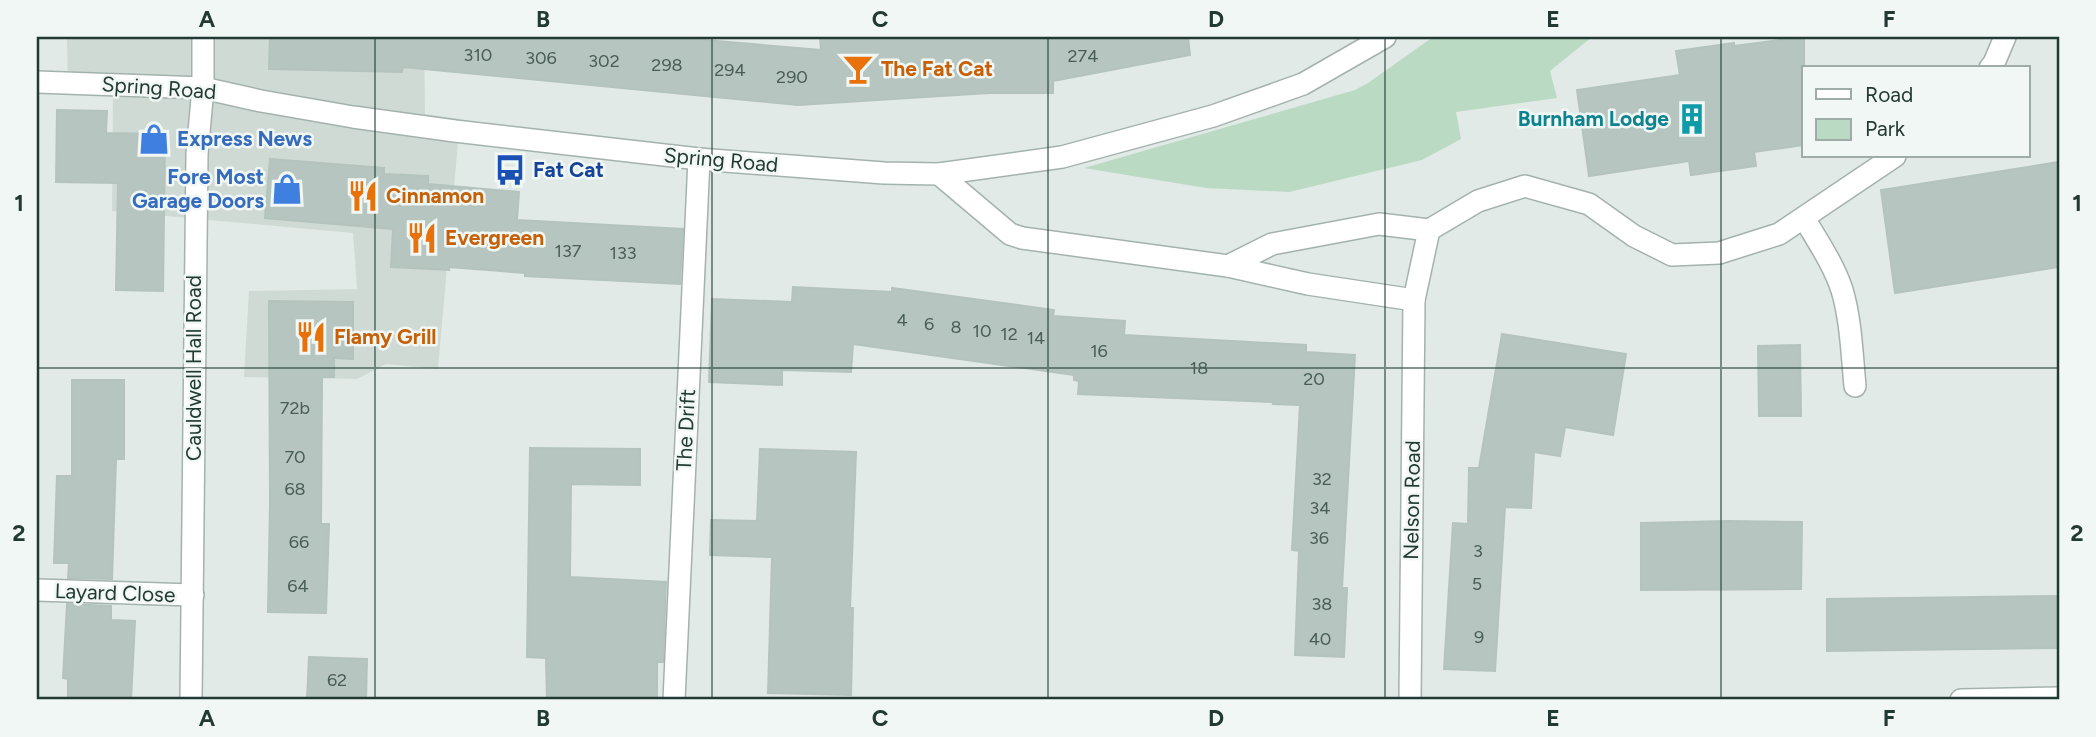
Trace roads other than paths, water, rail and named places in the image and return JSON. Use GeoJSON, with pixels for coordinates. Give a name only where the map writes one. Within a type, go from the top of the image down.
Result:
{"type":"FeatureCollection","features":[{"type":"Feature","properties":{"kind":"street","name":"Cauldwell Hall Road"},"geometry":{"type":"LineString","coordinates":[[191,700],[196,167],[203,37]]}},
{"type":"Feature","properties":{"kind":"street","name":"Spring Road"},"geometry":{"type":"LineString","coordinates":[[37,82],[202,88],[353,117],[455,131],[699,159],[884,173],[939,174],[1062,157],[1213,116],[1303,84],[1385,37]]}},
{"type":"Feature","properties":{"kind":"street"},"geometry":{"type":"LineString","coordinates":[[1992,66],[2005,37]]}},
{"type":"Feature","properties":{"kind":"street"},"geometry":{"type":"LineString","coordinates":[[1228,266],[1272,244],[1379,224],[1429,230],[1478,201],[1525,186],[1589,204],[1634,236],[1672,254],[1718,253],[1779,234],[1892,158]]}},
{"type":"Feature","properties":{"kind":"street","name":"The Drift"},"geometry":{"type":"LineString","coordinates":[[674,700],[699,159]]}},
{"type":"Feature","properties":{"kind":"street"},"geometry":{"type":"LineString","coordinates":[[939,174],[1010,234],[1022,238],[1228,266],[1308,284],[1414,300]]}},
{"type":"Feature","properties":{"kind":"street"},"geometry":{"type":"LineString","coordinates":[[1804,218],[1842,289],[1856,386]]}},
{"type":"Feature","properties":{"kind":"street","name":"Nelson Road"},"geometry":{"type":"LineString","coordinates":[[1410,700],[1414,300],[1429,230]]}},
{"type":"Feature","properties":{"kind":"street","name":"Layard Close"},"geometry":{"type":"LineString","coordinates":[[37,590],[193,595]]}},
{"type":"Feature","properties":{"kind":"street"},"geometry":{"type":"LineString","coordinates":[[1961,700],[2059,698]]}},
{"type":"Feature","properties":{"kind":"place","name":"The Fat Cat"},"geometry":{"type":"Point","coordinates":[858,69]}},
{"type":"Feature","properties":{"kind":"place","name":"Burnham Lodge"},"geometry":{"type":"Point","coordinates":[1692,119]}},
{"type":"Feature","properties":{"kind":"place","name":"Express News"},"geometry":{"type":"Point","coordinates":[154,139]}},
{"type":"Feature","properties":{"kind":"place","name":"Fat Cat"},"geometry":{"type":"Point","coordinates":[510,170]}},
{"type":"Feature","properties":{"kind":"place","name":"Fore Most Garage Doors"},"geometry":{"type":"Point","coordinates":[287,189]}},
{"type":"Feature","properties":{"kind":"place","name":"Cinnamon"},"geometry":{"type":"Point","coordinates":[363,196]}},
{"type":"Feature","properties":{"kind":"place","name":"Evergreen"},"geometry":{"type":"Point","coordinates":[422,238]}},
{"type":"Feature","properties":{"kind":"place","name":"Flamy Grill"},"geometry":{"type":"Point","coordinates":[311,337]}}]}
